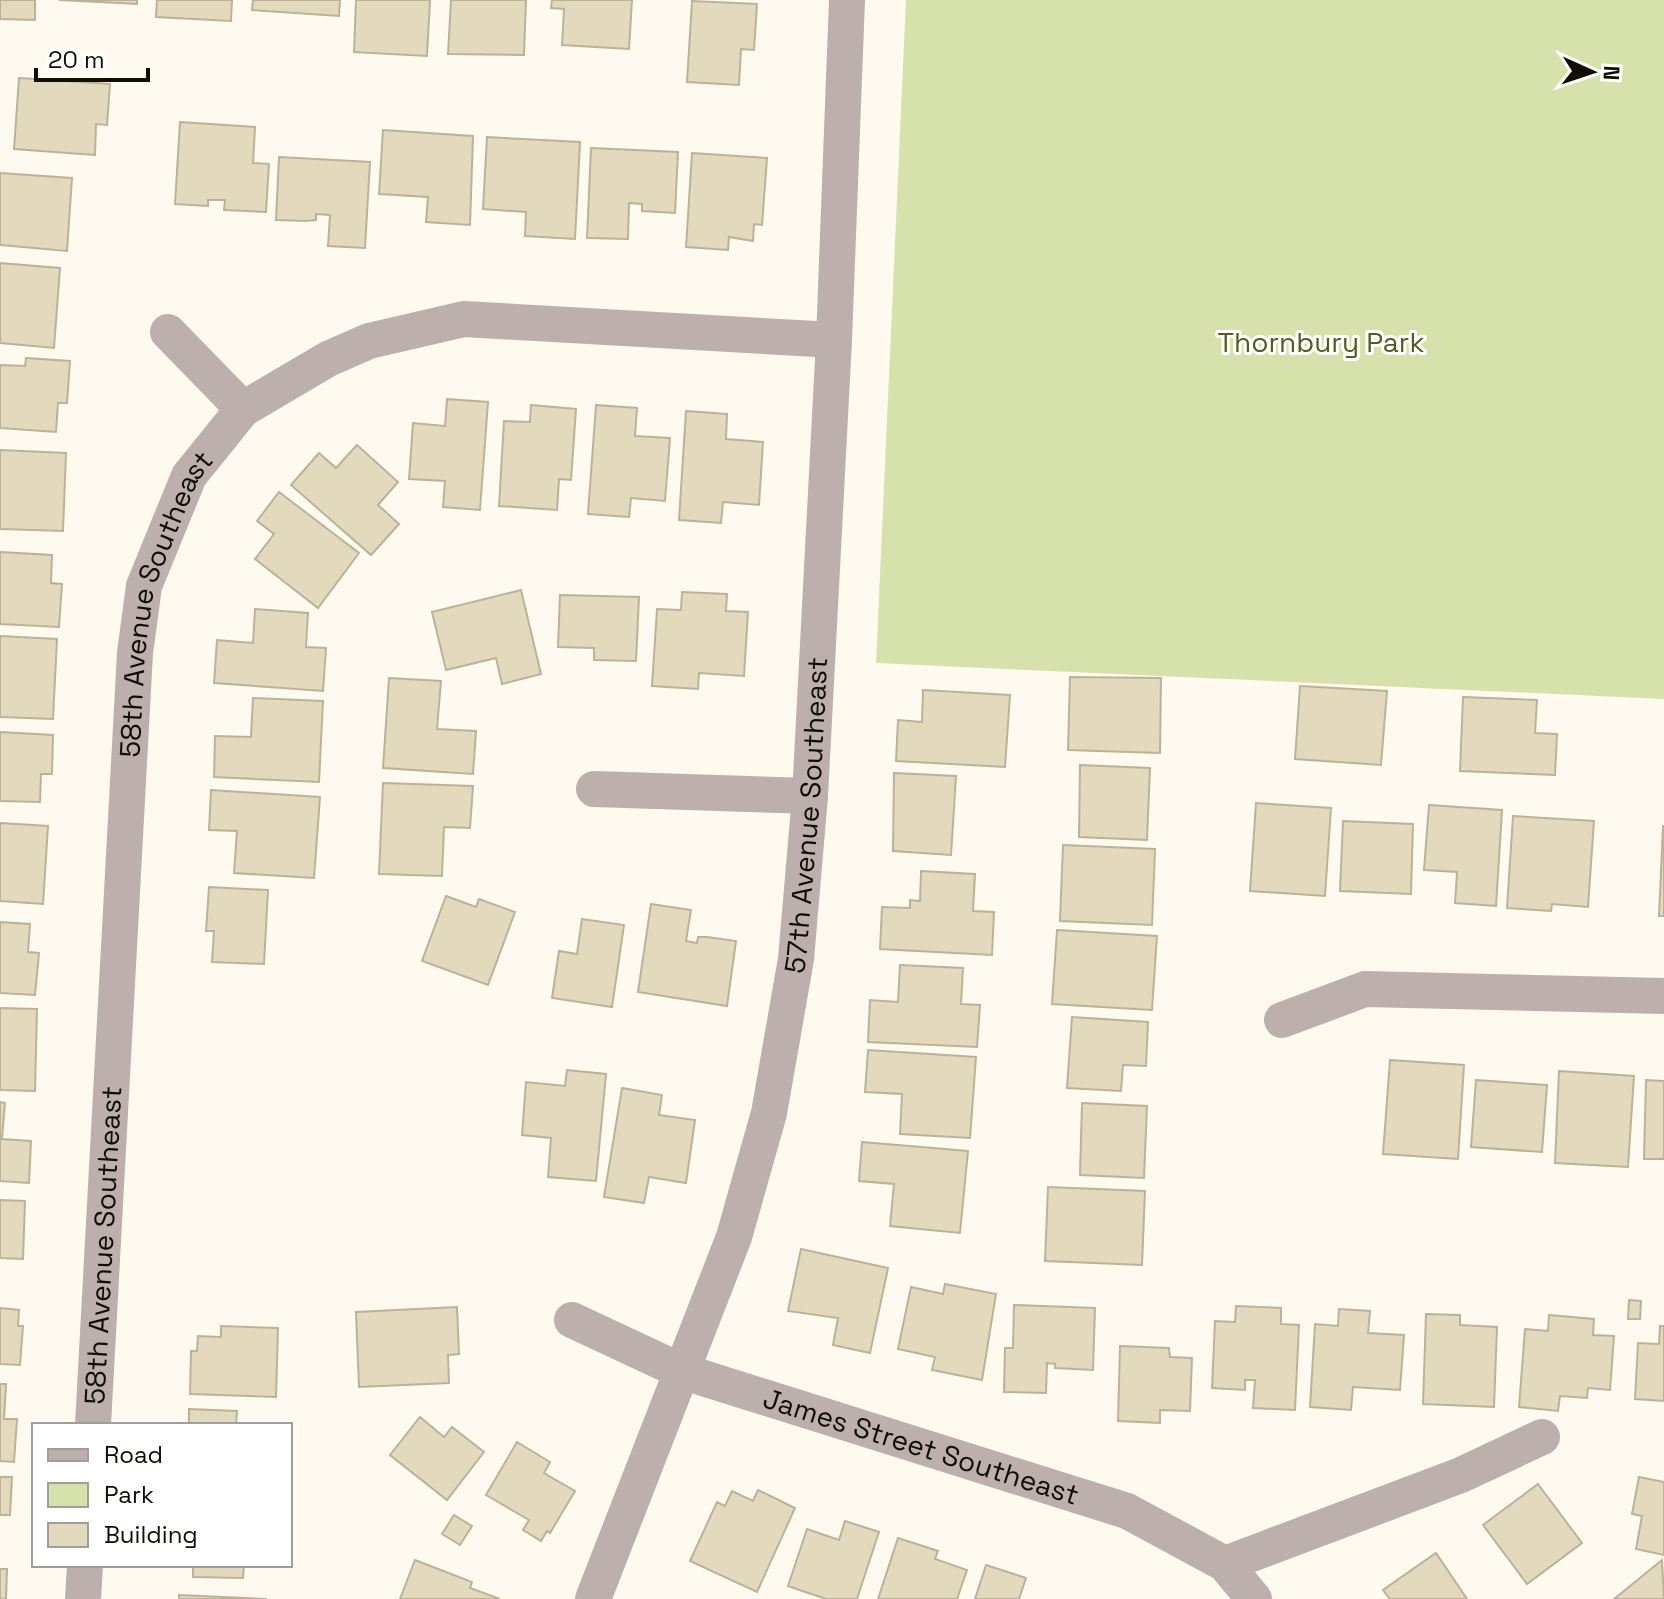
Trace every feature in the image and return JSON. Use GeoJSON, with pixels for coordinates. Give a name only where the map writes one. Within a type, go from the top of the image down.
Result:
{"type":"FeatureCollection","features":[{"type":"Feature","properties":{"kind":"street","name":"57th Avenue Southeast"},"geometry":{"type":"LineString","coordinates":[[593,1599],[734,1237],[769,1113],[796,959],[810,796],[834,340],[847,0]]}},
{"type":"Feature","properties":{"kind":"street","name":"58th Avenue Southeast"},"geometry":{"type":"LineString","coordinates":[[93,1423],[135,653],[144,586],[189,476],[243,409],[328,359],[369,341],[464,319],[834,340]]}},
{"type":"Feature","properties":{"kind":"street"},"geometry":{"type":"LineString","coordinates":[[168,332],[243,409]]}},
{"type":"Feature","properties":{"kind":"street"},"geometry":{"type":"LineString","coordinates":[[594,789],[810,796]]}},
{"type":"Feature","properties":{"kind":"street"},"geometry":{"type":"LineString","coordinates":[[1282,1020],[1365,989],[1664,996]]}},
{"type":"Feature","properties":{"kind":"street","name":"James Street Southeast"},"geometry":{"type":"LineString","coordinates":[[572,1320],[681,1371],[1127,1511],[1225,1564],[1254,1599]]}},
{"type":"Feature","properties":{"kind":"street"},"geometry":{"type":"LineString","coordinates":[[1225,1564],[1461,1475],[1542,1437]]}},
{"type":"Feature","properties":{"kind":"street"},"geometry":{"type":"LineString","coordinates":[[83,1599],[85,1567]]}},
{"type":"Feature","properties":{"kind":"green space","name":"Thornbury Park"},"geometry":{"type":"Polygon","coordinates":[[[906,0],[1664,0],[1664,699],[876,663],[906,0]]]}},
{"type":"Feature","properties":{"kind":"building"},"geometry":{"type":"Polygon","coordinates":[[[0,0],[35,0],[35,20],[0,19],[0,0]]]}},
{"type":"Feature","properties":{"kind":"building"},"geometry":{"type":"Polygon","coordinates":[[[59,0],[137,0],[137,4],[59,0]]]}},
{"type":"Feature","properties":{"kind":"building"},"geometry":{"type":"Polygon","coordinates":[[[157,0],[232,0],[231,21],[156,17],[157,0]]]}},
{"type":"Feature","properties":{"kind":"building"},"geometry":{"type":"Polygon","coordinates":[[[253,0],[340,0],[339,16],[252,10],[253,0]]]}},
{"type":"Feature","properties":{"kind":"building"},"geometry":{"type":"Polygon","coordinates":[[[356,0],[430,0],[427,56],[354,52],[356,0]]]}},
{"type":"Feature","properties":{"kind":"building"},"geometry":{"type":"Polygon","coordinates":[[[451,0],[526,0],[524,55],[448,54],[451,0]]]}},
{"type":"Feature","properties":{"kind":"building"},"geometry":{"type":"Polygon","coordinates":[[[552,0],[632,0],[629,49],[562,45],[564,9],[551,8],[552,0]]]}},
{"type":"Feature","properties":{"kind":"building"},"geometry":{"type":"Polygon","coordinates":[[[692,1],[757,4],[754,50],[741,49],[739,85],[687,82],[692,1]]]}},
{"type":"Feature","properties":{"kind":"building"},"geometry":{"type":"Polygon","coordinates":[[[19,78],[110,84],[107,125],[96,124],[95,155],[14,149],[19,78]]]}},
{"type":"Feature","properties":{"kind":"building"},"geometry":{"type":"Polygon","coordinates":[[[180,122],[255,127],[253,163],[269,164],[266,212],[224,210],[225,200],[208,200],[208,206],[175,204],[180,122]]]}},
{"type":"Feature","properties":{"kind":"building"},"geometry":{"type":"Polygon","coordinates":[[[383,130],[473,136],[470,225],[426,222],[428,197],[379,194],[383,130]]]}},
{"type":"Feature","properties":{"kind":"building"},"geometry":{"type":"Polygon","coordinates":[[[487,137],[580,142],[575,239],[525,236],[526,212],[483,209],[487,137]]]}},
{"type":"Feature","properties":{"kind":"building"},"geometry":{"type":"Polygon","coordinates":[[[591,148],[678,152],[675,213],[642,211],[642,204],[629,203],[628,239],[587,238],[591,148]]]}},
{"type":"Feature","properties":{"kind":"building"},"geometry":{"type":"Polygon","coordinates":[[[692,153],[767,158],[762,225],[754,224],[753,241],[729,237],[728,250],[686,247],[692,153]]]}},
{"type":"Feature","properties":{"kind":"building"},"geometry":{"type":"Polygon","coordinates":[[[279,157],[370,162],[365,248],[328,246],[330,215],[316,214],[316,220],[306,221],[276,220],[279,157]]]}},
{"type":"Feature","properties":{"kind":"building"},"geometry":{"type":"Polygon","coordinates":[[[0,173],[72,178],[67,251],[0,245],[0,173]]]}},
{"type":"Feature","properties":{"kind":"building"},"geometry":{"type":"Polygon","coordinates":[[[0,263],[60,268],[54,348],[0,343],[0,263]]]}},
{"type":"Feature","properties":{"kind":"building"},"geometry":{"type":"Polygon","coordinates":[[[26,358],[70,361],[67,403],[58,403],[56,432],[0,428],[0,365],[25,366],[26,358]]]}},
{"type":"Feature","properties":{"kind":"building"},"geometry":{"type":"Polygon","coordinates":[[[447,399],[488,402],[480,510],[443,507],[445,481],[409,479],[413,423],[445,426],[447,399]]]}},
{"type":"Feature","properties":{"kind":"building"},"geometry":{"type":"Polygon","coordinates":[[[531,405],[576,409],[571,480],[559,479],[557,510],[499,506],[504,421],[530,422],[531,405]]]}},
{"type":"Feature","properties":{"kind":"building"},"geometry":{"type":"Polygon","coordinates":[[[596,405],[637,408],[635,436],[670,438],[665,501],[631,498],[629,517],[588,514],[596,405]]]}},
{"type":"Feature","properties":{"kind":"building"},"geometry":{"type":"Polygon","coordinates":[[[686,411],[727,414],[726,439],[763,442],[759,505],[723,502],[721,523],[679,520],[686,411]]]}},
{"type":"Feature","properties":{"kind":"building"},"geometry":{"type":"Polygon","coordinates":[[[357,445],[398,482],[378,505],[399,524],[371,555],[291,485],[319,453],[336,468],[357,445]]]}},
{"type":"Feature","properties":{"kind":"building"},"geometry":{"type":"Polygon","coordinates":[[[0,450],[66,453],[63,531],[0,529],[0,450]]]}},
{"type":"Feature","properties":{"kind":"building"},"geometry":{"type":"Polygon","coordinates":[[[279,492],[359,553],[318,608],[255,559],[274,534],[257,521],[279,492]]]}},
{"type":"Feature","properties":{"kind":"building"},"geometry":{"type":"Polygon","coordinates":[[[0,552],[52,555],[51,583],[62,584],[59,627],[0,624],[0,552]]]}},
{"type":"Feature","properties":{"kind":"building"},"geometry":{"type":"Polygon","coordinates":[[[521,590],[541,674],[502,684],[496,658],[446,670],[432,612],[521,590]]]}},
{"type":"Feature","properties":{"kind":"building"},"geometry":{"type":"Polygon","coordinates":[[[682,592],[727,594],[726,611],[748,612],[744,676],[699,673],[698,689],[652,686],[657,609],[681,610],[682,592]]]}},
{"type":"Feature","properties":{"kind":"building"},"geometry":{"type":"Polygon","coordinates":[[[560,595],[639,597],[636,661],[594,660],[594,648],[558,647],[560,595]]]}},
{"type":"Feature","properties":{"kind":"building"},"geometry":{"type":"Polygon","coordinates":[[[255,609],[308,613],[306,647],[326,648],[323,691],[214,683],[217,640],[253,643],[255,609]]]}},
{"type":"Feature","properties":{"kind":"building"},"geometry":{"type":"Polygon","coordinates":[[[0,636],[57,639],[53,719],[0,717],[0,636]]]}},
{"type":"Feature","properties":{"kind":"building"},"geometry":{"type":"Polygon","coordinates":[[[1070,677],[1161,678],[1160,753],[1068,750],[1070,677]]]}},
{"type":"Feature","properties":{"kind":"building"},"geometry":{"type":"Polygon","coordinates":[[[389,678],[441,681],[437,729],[476,731],[473,774],[383,768],[389,678]]]}},
{"type":"Feature","properties":{"kind":"building"},"geometry":{"type":"Polygon","coordinates":[[[1300,686],[1387,691],[1381,765],[1295,759],[1300,686]]]}},
{"type":"Feature","properties":{"kind":"building"},"geometry":{"type":"Polygon","coordinates":[[[923,690],[1010,695],[1005,767],[896,761],[898,720],[922,722],[923,690]]]}},
{"type":"Feature","properties":{"kind":"building"},"geometry":{"type":"Polygon","coordinates":[[[1463,697],[1537,700],[1535,733],[1557,734],[1555,775],[1460,771],[1463,697]]]}},
{"type":"Feature","properties":{"kind":"building"},"geometry":{"type":"Polygon","coordinates":[[[253,698],[323,701],[319,782],[214,777],[215,736],[251,737],[253,698]]]}},
{"type":"Feature","properties":{"kind":"building"},"geometry":{"type":"Polygon","coordinates":[[[0,732],[53,735],[52,774],[41,774],[40,802],[0,801],[0,732]]]}},
{"type":"Feature","properties":{"kind":"building"},"geometry":{"type":"Polygon","coordinates":[[[1080,765],[1150,768],[1147,840],[1079,837],[1080,765]]]}},
{"type":"Feature","properties":{"kind":"building"},"geometry":{"type":"Polygon","coordinates":[[[894,773],[956,776],[951,855],[893,851],[894,773]]]}},
{"type":"Feature","properties":{"kind":"building"},"geometry":{"type":"Polygon","coordinates":[[[383,783],[473,786],[470,828],[444,827],[442,876],[379,874],[383,783]]]}},
{"type":"Feature","properties":{"kind":"building"},"geometry":{"type":"Polygon","coordinates":[[[211,790],[320,797],[314,878],[234,873],[237,831],[209,830],[211,790]]]}},
{"type":"Feature","properties":{"kind":"building"},"geometry":{"type":"Polygon","coordinates":[[[1256,803],[1331,808],[1325,896],[1250,891],[1256,803]]]}},
{"type":"Feature","properties":{"kind":"building"},"geometry":{"type":"Polygon","coordinates":[[[1429,805],[1502,810],[1496,906],[1455,903],[1457,872],[1424,870],[1429,805]]]}},
{"type":"Feature","properties":{"kind":"building"},"geometry":{"type":"Polygon","coordinates":[[[1513,816],[1594,821],[1588,907],[1552,904],[1551,911],[1507,908],[1513,816]]]}},
{"type":"Feature","properties":{"kind":"building"},"geometry":{"type":"Polygon","coordinates":[[[1343,821],[1413,824],[1411,894],[1340,891],[1343,821]]]}},
{"type":"Feature","properties":{"kind":"building"},"geometry":{"type":"Polygon","coordinates":[[[0,823],[48,826],[43,904],[0,901],[0,823]]]}},
{"type":"Feature","properties":{"kind":"building"},"geometry":{"type":"Polygon","coordinates":[[[1663,826],[1664,916],[1659,916],[1663,826]]]}},
{"type":"Feature","properties":{"kind":"building"},"geometry":{"type":"Polygon","coordinates":[[[1063,845],[1155,849],[1152,925],[1060,921],[1063,845]]]}},
{"type":"Feature","properties":{"kind":"building"},"geometry":{"type":"Polygon","coordinates":[[[921,871],[975,874],[973,911],[994,912],[992,955],[880,949],[882,907],[910,908],[910,900],[920,901],[921,871]]]}},
{"type":"Feature","properties":{"kind":"building"},"geometry":{"type":"Polygon","coordinates":[[[209,887],[268,890],[264,964],[212,962],[214,931],[206,931],[209,887]]]}},
{"type":"Feature","properties":{"kind":"building"},"geometry":{"type":"Polygon","coordinates":[[[446,896],[476,907],[479,899],[515,912],[488,985],[422,961],[446,896]]]}},
{"type":"Feature","properties":{"kind":"building"},"geometry":{"type":"Polygon","coordinates":[[[651,904],[691,910],[686,941],[697,943],[698,937],[707,937],[736,941],[727,1006],[638,992],[651,904]]]}},
{"type":"Feature","properties":{"kind":"building"},"geometry":{"type":"Polygon","coordinates":[[[582,919],[624,925],[612,1007],[552,998],[559,951],[577,954],[582,919]]]}},
{"type":"Feature","properties":{"kind":"building"},"geometry":{"type":"Polygon","coordinates":[[[0,922],[30,924],[28,952],[39,953],[35,995],[0,993],[0,922]]]}},
{"type":"Feature","properties":{"kind":"building"},"geometry":{"type":"Polygon","coordinates":[[[1057,930],[1157,936],[1152,1010],[1052,1004],[1057,930]]]}},
{"type":"Feature","properties":{"kind":"building"},"geometry":{"type":"Polygon","coordinates":[[[900,965],[963,968],[961,1004],[980,1005],[977,1047],[868,1042],[870,1000],[898,1002],[900,965]]]}},
{"type":"Feature","properties":{"kind":"building"},"geometry":{"type":"Polygon","coordinates":[[[0,1008],[37,1009],[35,1091],[0,1090],[0,1008]]]}},
{"type":"Feature","properties":{"kind":"building"},"geometry":{"type":"Polygon","coordinates":[[[1072,1017],[1148,1022],[1146,1066],[1123,1065],[1121,1091],[1067,1088],[1072,1017]]]}},
{"type":"Feature","properties":{"kind":"building"},"geometry":{"type":"Polygon","coordinates":[[[868,1050],[976,1057],[970,1138],[900,1134],[902,1094],[865,1092],[868,1050]]]}},
{"type":"Feature","properties":{"kind":"building"},"geometry":{"type":"Polygon","coordinates":[[[1390,1060],[1464,1065],[1458,1159],[1383,1154],[1390,1060]]]}},
{"type":"Feature","properties":{"kind":"building"},"geometry":{"type":"Polygon","coordinates":[[[567,1070],[606,1074],[596,1181],[548,1177],[551,1138],[522,1135],[526,1082],[565,1086],[567,1070]]]}},
{"type":"Feature","properties":{"kind":"building"},"geometry":{"type":"Polygon","coordinates":[[[1559,1071],[1634,1076],[1628,1167],[1555,1163],[1559,1071]]]}},
{"type":"Feature","properties":{"kind":"building"},"geometry":{"type":"Polygon","coordinates":[[[1476,1080],[1547,1085],[1542,1152],[1471,1147],[1476,1080]]]}},
{"type":"Feature","properties":{"kind":"building"},"geometry":{"type":"Polygon","coordinates":[[[1646,1080],[1664,1081],[1664,1159],[1644,1159],[1646,1080]]]}},
{"type":"Feature","properties":{"kind":"building"},"geometry":{"type":"Polygon","coordinates":[[[622,1088],[662,1095],[659,1115],[695,1120],[686,1183],[649,1177],[644,1203],[604,1197],[622,1088]]]}},
{"type":"Feature","properties":{"kind":"building"},"geometry":{"type":"Polygon","coordinates":[[[0,1102],[5,1103],[2,1139],[31,1141],[29,1183],[0,1181],[0,1102]]]}},
{"type":"Feature","properties":{"kind":"building"},"geometry":{"type":"Polygon","coordinates":[[[1082,1103],[1147,1106],[1144,1178],[1080,1175],[1082,1103]]]}},
{"type":"Feature","properties":{"kind":"building"},"geometry":{"type":"Polygon","coordinates":[[[862,1142],[968,1151],[960,1233],[890,1226],[894,1184],[859,1181],[862,1142]]]}},
{"type":"Feature","properties":{"kind":"building"},"geometry":{"type":"Polygon","coordinates":[[[1048,1187],[1145,1191],[1142,1265],[1045,1261],[1048,1187]]]}},
{"type":"Feature","properties":{"kind":"building"},"geometry":{"type":"Polygon","coordinates":[[[0,1200],[25,1201],[23,1259],[0,1258],[0,1200]]]}},
{"type":"Feature","properties":{"kind":"building"},"geometry":{"type":"Polygon","coordinates":[[[801,1249],[888,1268],[870,1353],[833,1345],[838,1318],[788,1311],[801,1249]]]}},
{"type":"Feature","properties":{"kind":"building"},"geometry":{"type":"Polygon","coordinates":[[[945,1284],[996,1294],[982,1380],[932,1370],[935,1357],[898,1349],[911,1287],[943,1294],[945,1284]]]}},
{"type":"Feature","properties":{"kind":"building"},"geometry":{"type":"Polygon","coordinates":[[[1629,1300],[1641,1301],[1640,1319],[1628,1319],[1629,1300]]]}},
{"type":"Feature","properties":{"kind":"building"},"geometry":{"type":"Polygon","coordinates":[[[1014,1305],[1095,1308],[1093,1370],[1055,1368],[1055,1364],[1047,1363],[1046,1393],[1004,1392],[1005,1348],[1013,1348],[1014,1305]]]}},
{"type":"Feature","properties":{"kind":"building"},"geometry":{"type":"Polygon","coordinates":[[[1236,1306],[1281,1308],[1281,1324],[1299,1325],[1295,1410],[1253,1408],[1255,1380],[1245,1380],[1245,1390],[1212,1388],[1215,1321],[1235,1322],[1236,1306]]]}},
{"type":"Feature","properties":{"kind":"building"},"geometry":{"type":"Polygon","coordinates":[[[457,1307],[459,1354],[448,1355],[449,1383],[359,1387],[356,1312],[457,1307]]]}},
{"type":"Feature","properties":{"kind":"building"},"geometry":{"type":"Polygon","coordinates":[[[0,1308],[19,1310],[18,1326],[23,1326],[20,1365],[0,1364],[0,1308]]]}},
{"type":"Feature","properties":{"kind":"building"},"geometry":{"type":"Polygon","coordinates":[[[1339,1309],[1370,1311],[1368,1333],[1404,1335],[1400,1390],[1353,1387],[1351,1410],[1310,1407],[1315,1324],[1338,1326],[1339,1309]]]}},
{"type":"Feature","properties":{"kind":"building"},"geometry":{"type":"Polygon","coordinates":[[[1426,1314],[1460,1315],[1460,1325],[1497,1327],[1494,1407],[1423,1404],[1426,1314]]]}},
{"type":"Feature","properties":{"kind":"building"},"geometry":{"type":"Polygon","coordinates":[[[1549,1315],[1594,1319],[1593,1335],[1614,1336],[1610,1390],[1588,1388],[1587,1398],[1560,1396],[1558,1411],[1519,1407],[1525,1329],[1548,1331],[1549,1315]]]}},
{"type":"Feature","properties":{"kind":"building"},"geometry":{"type":"Polygon","coordinates":[[[221,1326],[278,1328],[276,1397],[190,1394],[191,1351],[197,1351],[198,1336],[221,1337],[221,1326]]]}},
{"type":"Feature","properties":{"kind":"building"},"geometry":{"type":"Polygon","coordinates":[[[1660,1326],[1664,1326],[1664,1401],[1635,1399],[1638,1343],[1659,1344],[1660,1326]]]}},
{"type":"Feature","properties":{"kind":"building"},"geometry":{"type":"Polygon","coordinates":[[[1120,1346],[1169,1348],[1170,1357],[1192,1358],[1190,1411],[1160,1410],[1160,1423],[1118,1421],[1120,1346]]]}},
{"type":"Feature","properties":{"kind":"building"},"geometry":{"type":"Polygon","coordinates":[[[0,1384],[6,1384],[4,1419],[17,1419],[14,1462],[0,1461],[0,1384]]]}},
{"type":"Feature","properties":{"kind":"building"},"geometry":{"type":"Polygon","coordinates":[[[189,1409],[237,1411],[236,1423],[189,1423],[189,1409]]]}},
{"type":"Feature","properties":{"kind":"building"},"geometry":{"type":"Polygon","coordinates":[[[420,1417],[444,1437],[452,1427],[484,1452],[447,1500],[390,1455],[420,1417]]]}},
{"type":"Feature","properties":{"kind":"building"},"geometry":{"type":"Polygon","coordinates":[[[517,1442],[550,1462],[544,1473],[575,1491],[550,1533],[547,1531],[541,1541],[523,1530],[529,1520],[486,1495],[517,1442]]]}},
{"type":"Feature","properties":{"kind":"building"},"geometry":{"type":"Polygon","coordinates":[[[0,1477],[12,1477],[10,1515],[0,1515],[0,1477]]]}},
{"type":"Feature","properties":{"kind":"building"},"geometry":{"type":"Polygon","coordinates":[[[1639,1477],[1664,1482],[1664,1555],[1636,1549],[1642,1516],[1632,1514],[1639,1477]]]}},
{"type":"Feature","properties":{"kind":"building"},"geometry":{"type":"Polygon","coordinates":[[[1538,1484],[1582,1543],[1527,1584],[1483,1525],[1538,1484]]]}},
{"type":"Feature","properties":{"kind":"building"},"geometry":{"type":"Polygon","coordinates":[[[758,1490],[795,1508],[757,1592],[690,1561],[717,1502],[725,1506],[732,1491],[753,1501],[758,1490]]]}},
{"type":"Feature","properties":{"kind":"building"},"geometry":{"type":"Polygon","coordinates":[[[454,1515],[472,1526],[460,1545],[442,1534],[454,1515]]]}},
{"type":"Feature","properties":{"kind":"building"},"geometry":{"type":"Polygon","coordinates":[[[845,1521],[879,1532],[857,1599],[826,1599],[788,1586],[807,1529],[839,1540],[845,1521]]]}},
{"type":"Feature","properties":{"kind":"building"},"geometry":{"type":"Polygon","coordinates":[[[898,1538],[938,1551],[935,1559],[967,1570],[957,1599],[878,1599],[898,1538]]]}},
{"type":"Feature","properties":{"kind":"building"},"geometry":{"type":"Polygon","coordinates":[[[1436,1553],[1467,1599],[1390,1599],[1383,1590],[1436,1553]]]}},
{"type":"Feature","properties":{"kind":"building"},"geometry":{"type":"Polygon","coordinates":[[[415,1560],[472,1582],[470,1588],[500,1599],[400,1599],[415,1560]]]}},
{"type":"Feature","properties":{"kind":"building"},"geometry":{"type":"Polygon","coordinates":[[[1662,1560],[1664,1599],[1614,1599],[1662,1560]]]}},
{"type":"Feature","properties":{"kind":"building"},"geometry":{"type":"Polygon","coordinates":[[[986,1565],[1026,1578],[1019,1599],[975,1599],[986,1565]]]}},
{"type":"Feature","properties":{"kind":"building"},"geometry":{"type":"Polygon","coordinates":[[[193,1567],[244,1567],[243,1578],[193,1577],[193,1567]]]}},
{"type":"Feature","properties":{"kind":"building"},"geometry":{"type":"Polygon","coordinates":[[[0,1569],[7,1569],[6,1599],[0,1599],[0,1569]]]}},
{"type":"Feature","properties":{"kind":"building"},"geometry":{"type":"Polygon","coordinates":[[[179,1595],[267,1599],[179,1599],[179,1595]]]}}]}
